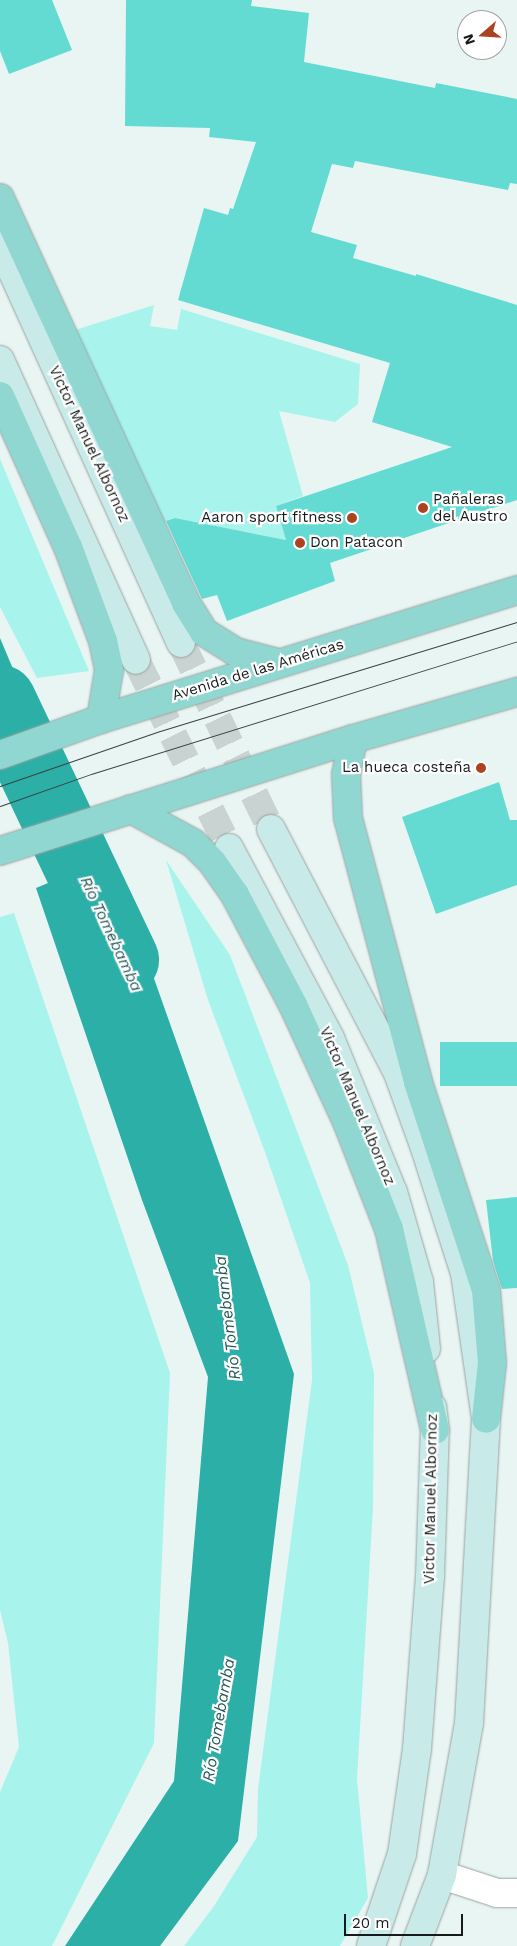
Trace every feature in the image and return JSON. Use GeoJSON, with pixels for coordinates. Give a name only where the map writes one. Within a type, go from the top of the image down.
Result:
{"type":"FeatureCollection","features":[{"type":"Feature","properties":{"kind":"main road"},"geometry":{"type":"LineString","coordinates":[[0,198],[186,603],[204,632],[236,652],[278,663]]}},
{"type":"Feature","properties":{"kind":"main road","name":"Victor Manuel Albornoz"},"geometry":{"type":"LineString","coordinates":[[0,244],[42,341],[181,643]]}},
{"type":"Feature","properties":{"kind":"main road"},"geometry":{"type":"LineString","coordinates":[[0,360],[136,660]]}},
{"type":"Feature","properties":{"kind":"main road"},"geometry":{"type":"LineString","coordinates":[[0,396],[68,547],[103,641],[110,670],[97,721]]}},
{"type":"Feature","properties":{"kind":"main road","name":"Avenida de las Américas"},"geometry":{"type":"LineString","coordinates":[[0,755],[97,721],[278,663],[517,590]]}},
{"type":"Feature","properties":{"kind":"main road"},"geometry":{"type":"LineString","coordinates":[[0,851],[353,739],[517,692]]}},
{"type":"Feature","properties":{"kind":"main road"},"geometry":{"type":"LineString","coordinates":[[353,739],[346,774],[348,818],[418,1082],[486,1290],[492,1363],[486,1420],[469,1723],[442,1875],[415,1946]]}},
{"type":"Feature","properties":{"kind":"main road"},"geometry":{"type":"LineString","coordinates":[[127,810],[193,843],[212,862],[235,895],[293,1005],[347,1122],[389,1229],[435,1430]]}},
{"type":"Feature","properties":{"kind":"main road"},"geometry":{"type":"LineString","coordinates":[[271,829],[398,1073],[425,1148],[465,1273],[486,1420]]}},
{"type":"Feature","properties":{"kind":"main road","name":"Victor Manuel Albornoz"},"geometry":{"type":"LineString","coordinates":[[229,848],[330,1038],[393,1192],[419,1282],[435,1430],[430,1577],[417,1749],[402,1854],[370,1946]]}},
{"type":"Feature","properties":{"kind":"street"},"geometry":{"type":"LineString","coordinates":[[442,1875],[497,1892],[517,1893]]}},
{"type":"Feature","properties":{"kind":"shaded area"},"geometry":{"type":"Polygon","coordinates":[[[154,305],[150,326],[177,330],[181,309],[360,364],[358,404],[335,422],[279,411],[303,496],[276,506],[286,540],[175,518],[156,525],[75,330],[154,305]]]}},
{"type":"Feature","properties":{"kind":"shaded area"},"geometry":{"type":"Polygon","coordinates":[[[0,459],[89,671],[37,678],[0,607],[0,459]]]}},
{"type":"Feature","properties":{"kind":"shaded area"},"geometry":{"type":"Polygon","coordinates":[[[166,860],[230,955],[348,1265],[374,1373],[373,1508],[357,1779],[368,1898],[340,1946],[184,1946],[214,1906],[257,1837],[258,1789],[312,1380],[310,1283],[265,1152],[208,1000],[166,860]]]}},
{"type":"Feature","properties":{"kind":"shaded area"},"geometry":{"type":"Polygon","coordinates":[[[14,913],[170,1373],[154,1743],[52,1946],[0,1946],[0,1792],[19,1747],[8,1643],[0,1610],[0,917],[14,913]]]}},
{"type":"Feature","properties":{"kind":"water"},"geometry":{"type":"Polygon","coordinates":[[[0,638],[24,695],[0,702],[0,638]]]}},
{"type":"Feature","properties":{"kind":"water"},"geometry":{"type":"Polygon","coordinates":[[[111,857],[294,1374],[238,1841],[160,1946],[65,1946],[174,1781],[208,1377],[142,1200],[36,888],[111,857]]]}},
{"type":"Feature","properties":{"kind":"building"},"geometry":{"type":"Polygon","coordinates":[[[0,0],[52,0],[72,50],[9,74],[0,51],[0,0]]]}},
{"type":"Feature","properties":{"kind":"building"},"geometry":{"type":"Polygon","coordinates":[[[126,0],[252,0],[251,6],[309,13],[304,62],[435,88],[436,83],[517,99],[517,184],[510,183],[508,190],[355,161],[353,168],[332,164],[311,232],[357,245],[353,258],[416,276],[416,274],[517,305],[517,500],[330,563],[335,581],[227,621],[217,595],[202,599],[166,521],[175,518],[286,540],[276,506],[452,447],[372,422],[390,363],[178,300],[204,208],[228,215],[230,208],[233,209],[256,142],[209,137],[210,128],[125,126],[126,0]]]}},
{"type":"Feature","properties":{"kind":"building"},"geometry":{"type":"Polygon","coordinates":[[[499,782],[510,820],[517,820],[517,885],[436,914],[402,817],[499,782]]]}},
{"type":"Feature","properties":{"kind":"building"},"geometry":{"type":"Polygon","coordinates":[[[440,1042],[517,1042],[517,1086],[440,1086],[440,1042]]]}},
{"type":"Feature","properties":{"kind":"building"},"geometry":{"type":"Polygon","coordinates":[[[517,1197],[517,1288],[502,1289],[493,1261],[486,1200],[517,1197]]]}},
{"type":"Feature","properties":{"kind":"waterway","name":"Río Tomebamba"},"geometry":{"type":"LineString","coordinates":[[0,700],[123,959]]}},
{"type":"Feature","properties":{"kind":"tunnel"},"geometry":{"type":"LineString","coordinates":[[181,643],[271,829]]}},
{"type":"Feature","properties":{"kind":"tunnel"},"geometry":{"type":"LineString","coordinates":[[136,660],[229,848]]}},
{"type":"Feature","properties":{"kind":"tram line"},"geometry":{"type":"LineString","coordinates":[[0,786],[160,731],[517,622]]}},
{"type":"Feature","properties":{"kind":"tram line"},"geometry":{"type":"LineString","coordinates":[[0,806],[91,774],[517,641]]}},
{"type":"Feature","properties":{"kind":"place","name":"Pañaleras del Austro"},"geometry":{"type":"Point","coordinates":[423,508]}},
{"type":"Feature","properties":{"kind":"place","name":"Aaron sport fitness"},"geometry":{"type":"Point","coordinates":[352,518]}},
{"type":"Feature","properties":{"kind":"place","name":"Don Patacon"},"geometry":{"type":"Point","coordinates":[300,543]}},
{"type":"Feature","properties":{"kind":"place","name":"La hueca costeña"},"geometry":{"type":"Point","coordinates":[481,768]}}]}
